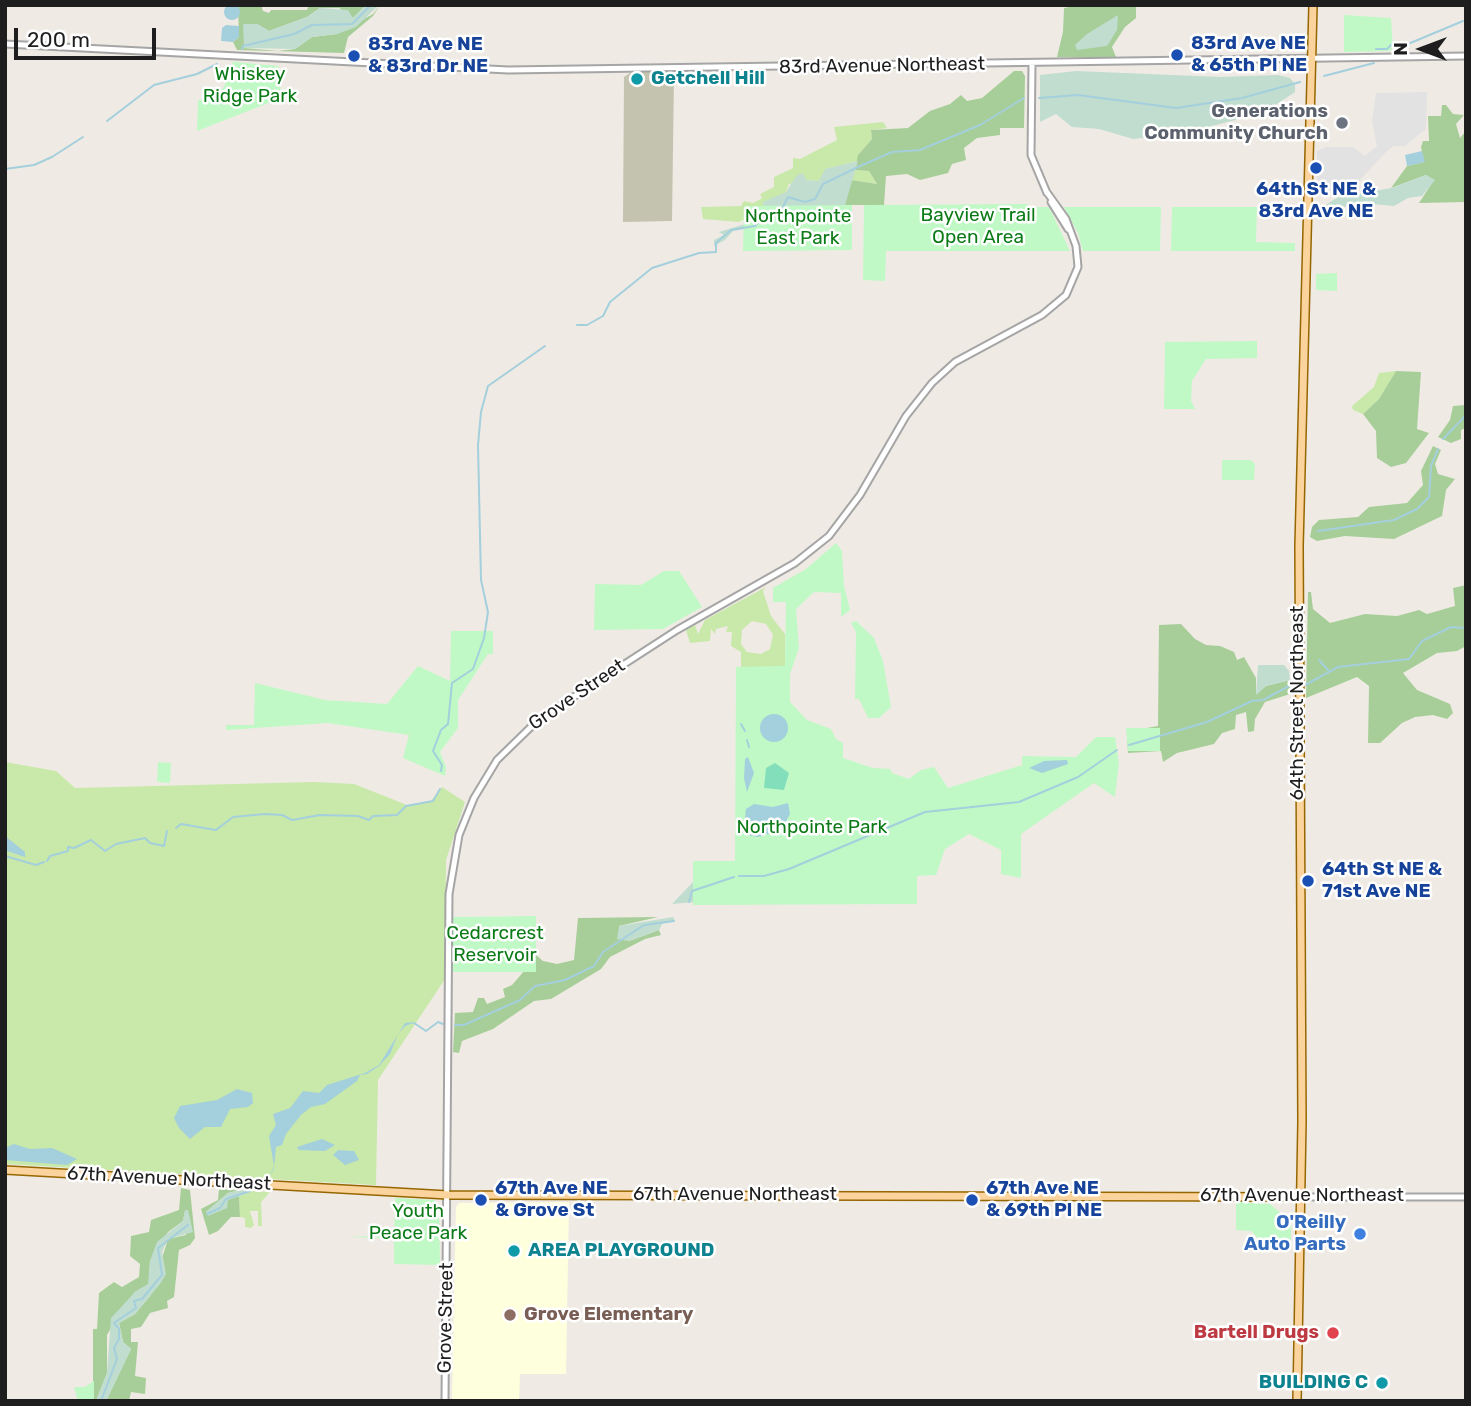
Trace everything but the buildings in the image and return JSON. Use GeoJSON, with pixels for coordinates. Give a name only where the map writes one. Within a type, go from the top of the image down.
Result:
{"type":"FeatureCollection","features":[{"type":"Feature","properties":{"kind":"main road","name":"64th Street Northeast"},"geometry":{"type":"LineString","coordinates":[[1297,1401],[1301,1197],[1297,684],[1313,5]]}},
{"type":"Feature","properties":{"kind":"main road","name":"67th Avenue Northeast"},"geometry":{"type":"LineString","coordinates":[[5,1170],[448,1195],[1301,1197]]}},
{"type":"Feature","properties":{"kind":"street","name":"83rd Avenue Northeast"},"geometry":{"type":"LineString","coordinates":[[5,44],[508,70],[1466,56]]}},
{"type":"Feature","properties":{"kind":"street","name":"Grove Street"},"geometry":{"type":"LineString","coordinates":[[445,1401],[451,873],[465,816],[487,775],[515,740],[538,720],[677,629],[795,563],[829,536],[860,495],[906,416],[932,383],[964,356],[1042,315],[1066,295],[1076,276],[1078,259],[1070,231],[1046,191],[1031,155],[1032,64]]}},
{"type":"Feature","properties":{"kind":"street","name":"67th Avenue Northeast"},"geometry":{"type":"LineString","coordinates":[[1301,1197],[1466,1197]]}},
{"type":"Feature","properties":{"kind":"shaded area"},"geometry":{"type":"Polygon","coordinates":[[[366,5],[379,5],[356,27],[337,34],[312,37],[295,49],[244,48],[243,24],[257,24],[269,31],[307,17],[320,8],[348,10],[353,18],[366,5]]]}},
{"type":"Feature","properties":{"kind":"shaded area"},"geometry":{"type":"Polygon","coordinates":[[[1118,15],[1117,30],[1107,46],[1077,50],[1075,45],[1087,34],[1118,15]]]}},
{"type":"Feature","properties":{"kind":"shaded area"},"geometry":{"type":"Polygon","coordinates":[[[672,70],[672,221],[623,222],[624,77],[633,71],[672,70]]]}},
{"type":"Feature","properties":{"kind":"shaded area"},"geometry":{"type":"Polygon","coordinates":[[[1076,71],[1220,77],[1278,75],[1290,78],[1295,84],[1295,92],[1263,113],[1180,134],[1133,139],[1099,129],[1072,127],[1056,114],[1040,122],[1040,75],[1076,71]]]}},
{"type":"Feature","properties":{"kind":"shaded area"},"geometry":{"type":"Polygon","coordinates":[[[1427,92],[1426,129],[1405,146],[1394,146],[1387,151],[1358,182],[1317,194],[1317,151],[1327,147],[1353,147],[1365,156],[1377,146],[1372,121],[1376,93],[1427,92]]]}},
{"type":"Feature","properties":{"kind":"shaded area"},"geometry":{"type":"Polygon","coordinates":[[[858,161],[845,205],[848,208],[733,231],[725,240],[714,246],[714,240],[724,235],[719,232],[745,224],[764,208],[763,202],[786,192],[797,175],[803,173],[806,180],[819,181],[825,169],[858,161]]]}},
{"type":"Feature","properties":{"kind":"shaded area"},"geometry":{"type":"Polygon","coordinates":[[[1426,175],[1435,180],[1422,196],[1408,198],[1394,206],[1361,203],[1331,210],[1321,208],[1338,197],[1392,188],[1426,175]]]}},
{"type":"Feature","properties":{"kind":"shaded area"},"geometry":{"type":"Polygon","coordinates":[[[1258,665],[1284,665],[1289,671],[1290,680],[1266,686],[1256,695],[1258,665]]]}},
{"type":"Feature","properties":{"kind":"shaded area"},"geometry":{"type":"Polygon","coordinates":[[[699,880],[696,902],[672,904],[692,883],[699,880]]]}},
{"type":"Feature","properties":{"kind":"shaded area"},"geometry":{"type":"Polygon","coordinates":[[[673,917],[675,921],[662,924],[659,930],[629,941],[617,939],[619,926],[673,917]]]}},
{"type":"Feature","properties":{"kind":"shaded area"},"geometry":{"type":"Polygon","coordinates":[[[240,1190],[251,1192],[228,1200],[227,1208],[208,1216],[206,1212],[228,1193],[240,1190]]]}},
{"type":"Feature","properties":{"kind":"shaded area","name":"Grove Elementary"},"geometry":{"type":"Polygon","coordinates":[[[569,1202],[566,1374],[520,1374],[519,1401],[456,1401],[452,1398],[456,1207],[459,1203],[569,1202]]]}},
{"type":"Feature","properties":{"kind":"shaded area"},"geometry":{"type":"Polygon","coordinates":[[[185,1210],[188,1210],[193,1232],[168,1239],[162,1252],[166,1274],[135,1314],[119,1323],[123,1342],[131,1349],[106,1401],[96,1401],[107,1373],[111,1318],[135,1292],[148,1284],[150,1261],[157,1242],[183,1221],[185,1210]]]}},
{"type":"Feature","properties":{"kind":"green space"},"geometry":{"type":"Polygon","coordinates":[[[238,5],[261,5],[263,11],[269,13],[271,10],[307,10],[308,7],[317,5],[366,5],[353,18],[339,8],[320,8],[307,17],[269,31],[257,24],[244,48],[278,51],[295,49],[312,37],[337,34],[373,14],[380,5],[373,16],[348,37],[344,53],[237,50],[233,42],[239,37],[238,5]]]}},
{"type":"Feature","properties":{"kind":"green space"},"geometry":{"type":"Polygon","coordinates":[[[1079,5],[1136,5],[1136,18],[1125,27],[1112,47],[1116,57],[1057,57],[1063,32],[1064,8],[1079,5]]]}},
{"type":"Feature","properties":{"kind":"green space"},"geometry":{"type":"Polygon","coordinates":[[[1344,15],[1391,18],[1393,48],[1390,51],[1344,52],[1344,15]]]}},
{"type":"Feature","properties":{"kind":"green space","name":"Whiskey Ridge Park"},"geometry":{"type":"Polygon","coordinates":[[[233,62],[279,66],[281,98],[197,131],[198,100],[209,100],[224,87],[233,62]]]}},
{"type":"Feature","properties":{"kind":"green space"},"geometry":{"type":"Polygon","coordinates":[[[1014,71],[1022,71],[1025,76],[1024,128],[1000,128],[1000,135],[977,138],[964,148],[966,160],[952,164],[948,173],[920,180],[907,174],[886,176],[884,205],[845,205],[851,180],[877,184],[869,171],[855,170],[858,155],[872,139],[871,130],[908,128],[930,111],[950,104],[961,95],[967,101],[982,98],[1014,71]]]}},
{"type":"Feature","properties":{"kind":"green space"},"geometry":{"type":"Polygon","coordinates":[[[1442,105],[1446,105],[1453,114],[1464,115],[1456,124],[1460,138],[1466,131],[1466,202],[1419,203],[1434,180],[1426,175],[1391,188],[1407,166],[1424,162],[1421,147],[1423,141],[1429,141],[1428,116],[1441,116],[1442,105]]]}},
{"type":"Feature","properties":{"kind":"green space"},"geometry":{"type":"Polygon","coordinates":[[[883,122],[887,128],[871,130],[872,139],[858,155],[858,161],[826,169],[819,181],[806,180],[789,184],[786,192],[765,208],[739,222],[703,219],[701,207],[741,206],[744,201],[753,203],[762,198],[760,194],[774,187],[774,177],[793,168],[793,158],[800,159],[837,140],[834,127],[883,122]]]}},
{"type":"Feature","properties":{"kind":"green space"},"geometry":{"type":"Polygon","coordinates":[[[855,170],[869,171],[877,184],[851,180],[855,170]]]}},
{"type":"Feature","properties":{"kind":"green space","name":"Bayview Trail Open Area"},"geometry":{"type":"Polygon","coordinates":[[[1028,204],[1029,207],[1049,207],[1070,251],[886,251],[885,281],[863,280],[864,205],[1028,204]]]}},
{"type":"Feature","properties":{"kind":"green space","name":"Northpointe East Park"},"geometry":{"type":"Polygon","coordinates":[[[852,205],[852,250],[743,251],[744,206],[852,205]]]}},
{"type":"Feature","properties":{"kind":"green space","name":"Bayview Trail Open Area"},"geometry":{"type":"Polygon","coordinates":[[[1064,207],[1161,207],[1160,251],[1083,251],[1078,233],[1064,207]]]}},
{"type":"Feature","properties":{"kind":"green space"},"geometry":{"type":"Polygon","coordinates":[[[1172,207],[1257,207],[1256,242],[1295,243],[1295,251],[1171,251],[1172,207]]]}},
{"type":"Feature","properties":{"kind":"green space"},"geometry":{"type":"Polygon","coordinates":[[[1337,273],[1337,291],[1316,290],[1316,274],[1337,273]]]}},
{"type":"Feature","properties":{"kind":"green space"},"geometry":{"type":"Polygon","coordinates":[[[1257,341],[1257,358],[1206,359],[1192,381],[1191,401],[1195,409],[1164,409],[1165,342],[1257,341]]]}},
{"type":"Feature","properties":{"kind":"green space"},"geometry":{"type":"Polygon","coordinates":[[[1396,371],[1379,399],[1363,414],[1353,410],[1352,406],[1374,387],[1379,373],[1396,371]]]}},
{"type":"Feature","properties":{"kind":"green space"},"geometry":{"type":"Polygon","coordinates":[[[1396,371],[1421,372],[1417,429],[1429,433],[1406,463],[1391,467],[1377,458],[1376,431],[1363,414],[1379,399],[1396,371]]]}},
{"type":"Feature","properties":{"kind":"green space"},"geometry":{"type":"Polygon","coordinates":[[[1466,405],[1466,428],[1461,430],[1461,439],[1451,443],[1438,437],[1450,420],[1453,406],[1466,405]]]}},
{"type":"Feature","properties":{"kind":"green space"},"geometry":{"type":"Polygon","coordinates":[[[1433,446],[1441,450],[1435,464],[1438,474],[1455,479],[1446,490],[1442,516],[1394,539],[1345,536],[1317,541],[1310,537],[1312,527],[1319,520],[1358,517],[1369,507],[1407,503],[1423,485],[1421,471],[1433,446]]]}},
{"type":"Feature","properties":{"kind":"green space"},"geometry":{"type":"Polygon","coordinates":[[[1222,460],[1251,460],[1255,464],[1254,480],[1222,480],[1222,460]]]}},
{"type":"Feature","properties":{"kind":"green space","name":"Northpointe Park"},"geometry":{"type":"Polygon","coordinates":[[[836,543],[842,551],[844,586],[850,610],[841,617],[841,593],[814,592],[796,609],[799,648],[790,674],[790,702],[807,720],[831,729],[836,739],[843,743],[843,758],[873,768],[890,769],[892,773],[909,779],[921,770],[934,767],[948,788],[1022,765],[1022,756],[1076,757],[1096,737],[1115,737],[1119,763],[1115,797],[1094,783],[1021,834],[1021,878],[1001,874],[1001,850],[969,834],[945,849],[936,875],[917,876],[917,904],[693,905],[693,861],[735,861],[736,667],[785,666],[786,602],[773,602],[773,588],[806,569],[836,543]]]}},
{"type":"Feature","properties":{"kind":"green space"},"geometry":{"type":"Polygon","coordinates":[[[664,571],[679,571],[702,607],[663,629],[594,630],[595,584],[641,585],[664,571]]]}},
{"type":"Feature","properties":{"kind":"green space"},"geometry":{"type":"Polygon","coordinates":[[[1466,585],[1466,646],[1457,651],[1437,653],[1403,673],[1417,690],[1450,704],[1453,713],[1447,719],[1433,715],[1415,717],[1402,723],[1380,743],[1368,743],[1369,686],[1357,677],[1306,698],[1308,592],[1311,592],[1313,609],[1330,623],[1365,614],[1397,616],[1419,610],[1427,614],[1455,606],[1453,588],[1466,585]]]}},
{"type":"Feature","properties":{"kind":"green space"},"geometry":{"type":"Polygon","coordinates":[[[766,587],[763,591],[771,616],[785,634],[785,667],[741,667],[741,652],[731,646],[732,632],[726,632],[728,626],[716,629],[715,634],[711,629],[710,641],[690,643],[686,630],[695,625],[698,634],[705,620],[766,587]],[[752,621],[742,630],[741,644],[747,652],[761,654],[770,649],[773,635],[766,624],[752,621]]]}},
{"type":"Feature","properties":{"kind":"green space"},"geometry":{"type":"Polygon","coordinates":[[[856,621],[874,638],[883,661],[891,707],[879,718],[868,718],[859,699],[855,699],[856,632],[851,623],[856,621]]]}},
{"type":"Feature","properties":{"kind":"green space"},"geometry":{"type":"Polygon","coordinates":[[[1181,624],[1195,639],[1206,645],[1220,646],[1234,652],[1237,660],[1244,657],[1256,678],[1256,694],[1266,686],[1290,680],[1290,694],[1265,702],[1255,719],[1254,731],[1248,732],[1246,712],[1236,715],[1235,729],[1222,733],[1214,744],[1177,753],[1163,762],[1161,751],[1128,753],[1127,738],[1141,729],[1158,726],[1159,625],[1181,624]]]}},
{"type":"Feature","properties":{"kind":"green space"},"geometry":{"type":"Polygon","coordinates":[[[451,631],[493,631],[493,654],[488,654],[458,700],[458,728],[440,752],[446,767],[445,776],[403,758],[409,735],[328,723],[226,730],[226,725],[254,725],[255,683],[325,700],[387,704],[418,666],[450,681],[451,631]]]}},
{"type":"Feature","properties":{"kind":"green space"},"geometry":{"type":"Polygon","coordinates":[[[1126,728],[1160,728],[1160,751],[1128,751],[1126,728]]]}},
{"type":"Feature","properties":{"kind":"green space"},"geometry":{"type":"Polygon","coordinates":[[[5,762],[56,771],[75,788],[314,782],[354,784],[407,805],[431,801],[442,787],[465,802],[446,860],[445,979],[378,1080],[376,1185],[5,1164],[5,762]]]}},
{"type":"Feature","properties":{"kind":"green space"},"geometry":{"type":"Polygon","coordinates":[[[158,762],[171,763],[170,783],[157,782],[158,762]]]}},
{"type":"Feature","properties":{"kind":"green space"},"geometry":{"type":"Polygon","coordinates":[[[775,763],[789,773],[784,790],[764,788],[766,768],[775,763]]]}},
{"type":"Feature","properties":{"kind":"green space","name":"Cedarcrest Reservoir"},"geometry":{"type":"Polygon","coordinates":[[[536,916],[536,972],[453,972],[453,917],[536,916]]]}},
{"type":"Feature","properties":{"kind":"green space"},"geometry":{"type":"Polygon","coordinates":[[[658,917],[619,926],[629,941],[659,930],[661,935],[645,939],[610,957],[601,969],[551,999],[534,1001],[493,1029],[462,1041],[459,1053],[453,1052],[455,1013],[473,1012],[478,998],[484,998],[487,1004],[505,997],[503,989],[512,985],[531,963],[535,954],[543,961],[557,964],[574,960],[578,918],[658,917]]]}},
{"type":"Feature","properties":{"kind":"green space"},"geometry":{"type":"Polygon","coordinates":[[[181,1188],[190,1190],[195,1238],[190,1245],[179,1250],[174,1297],[167,1301],[168,1308],[150,1313],[141,1327],[131,1329],[131,1342],[138,1342],[135,1376],[146,1378],[145,1394],[131,1392],[129,1401],[106,1401],[131,1349],[123,1342],[119,1323],[135,1314],[150,1296],[168,1239],[186,1235],[185,1211],[183,1221],[168,1232],[150,1261],[149,1284],[135,1292],[107,1335],[107,1373],[96,1401],[93,1401],[93,1329],[97,1329],[99,1293],[114,1282],[122,1287],[139,1277],[140,1264],[130,1256],[131,1236],[149,1232],[151,1220],[179,1210],[181,1188]]]}},
{"type":"Feature","properties":{"kind":"green space"},"geometry":{"type":"Polygon","coordinates":[[[219,1189],[240,1190],[228,1193],[206,1212],[227,1208],[227,1200],[239,1196],[240,1217],[231,1217],[218,1231],[209,1235],[201,1209],[218,1200],[219,1189]]]}},
{"type":"Feature","properties":{"kind":"green space"},"geometry":{"type":"Polygon","coordinates":[[[252,1191],[270,1192],[261,1202],[262,1226],[258,1226],[258,1211],[250,1211],[254,1225],[251,1228],[245,1227],[245,1218],[240,1217],[239,1196],[252,1191]]]}},
{"type":"Feature","properties":{"kind":"green space","name":"Youth Peace Park"},"geometry":{"type":"Polygon","coordinates":[[[395,1198],[434,1200],[439,1205],[440,1265],[394,1264],[394,1238],[348,1237],[394,1235],[395,1198]]]}},
{"type":"Feature","properties":{"kind":"green space"},"geometry":{"type":"Polygon","coordinates":[[[1236,1202],[1270,1204],[1291,1222],[1291,1241],[1260,1240],[1251,1231],[1236,1230],[1236,1202]]]}},
{"type":"Feature","properties":{"kind":"green space"},"geometry":{"type":"Polygon","coordinates":[[[94,1381],[94,1401],[78,1401],[74,1387],[85,1387],[94,1381]]]}},
{"type":"Feature","properties":{"kind":"water"},"geometry":{"type":"Polygon","coordinates":[[[232,4],[238,6],[238,18],[232,20],[226,18],[224,12],[226,6],[232,4]]]}},
{"type":"Feature","properties":{"kind":"water"},"geometry":{"type":"Polygon","coordinates":[[[226,25],[239,26],[239,37],[233,42],[221,41],[222,28],[226,25]]]}},
{"type":"Feature","properties":{"kind":"water"},"geometry":{"type":"Polygon","coordinates":[[[1422,151],[1425,162],[1407,166],[1405,155],[1422,151]]]}},
{"type":"Feature","properties":{"kind":"water"},"geometry":{"type":"Polygon","coordinates":[[[774,714],[784,718],[788,728],[784,738],[774,742],[764,738],[760,728],[764,718],[774,714]]]}},
{"type":"Feature","properties":{"kind":"water"},"geometry":{"type":"Polygon","coordinates":[[[748,757],[754,773],[747,792],[744,778],[745,759],[748,757]]]}},
{"type":"Feature","properties":{"kind":"water"},"geometry":{"type":"Polygon","coordinates":[[[1067,760],[1068,764],[1042,773],[1029,768],[1044,761],[1067,760]]]}},
{"type":"Feature","properties":{"kind":"water"},"geometry":{"type":"Polygon","coordinates":[[[788,803],[790,814],[781,830],[758,837],[748,835],[744,827],[746,809],[754,804],[773,807],[788,803]]]}},
{"type":"Feature","properties":{"kind":"water"},"geometry":{"type":"Polygon","coordinates":[[[5,836],[25,852],[25,857],[7,851],[5,836]]]}},
{"type":"Feature","properties":{"kind":"water"},"geometry":{"type":"Polygon","coordinates":[[[398,1035],[390,1054],[379,1066],[367,1074],[360,1075],[357,1081],[325,1104],[311,1107],[301,1115],[286,1134],[282,1145],[276,1147],[274,1168],[269,1178],[274,1166],[269,1136],[276,1125],[273,1114],[290,1108],[303,1091],[319,1093],[327,1085],[365,1073],[379,1065],[398,1035]]]}},
{"type":"Feature","properties":{"kind":"water"},"geometry":{"type":"Polygon","coordinates":[[[237,1089],[252,1093],[253,1103],[248,1107],[230,1109],[221,1127],[205,1127],[190,1139],[179,1128],[174,1118],[180,1106],[217,1100],[237,1089]]]}},
{"type":"Feature","properties":{"kind":"water"},"geometry":{"type":"Polygon","coordinates":[[[322,1139],[335,1145],[325,1151],[299,1150],[297,1147],[322,1139]]]}},
{"type":"Feature","properties":{"kind":"water"},"geometry":{"type":"Polygon","coordinates":[[[14,1144],[30,1149],[52,1148],[77,1159],[67,1165],[5,1160],[5,1148],[14,1144]]]}},
{"type":"Feature","properties":{"kind":"water"},"geometry":{"type":"Polygon","coordinates":[[[338,1150],[354,1151],[359,1160],[345,1165],[333,1155],[338,1150]]]}},
{"type":"Feature","properties":{"kind":"waterway"},"geometry":{"type":"LineString","coordinates":[[242,49],[243,46],[294,34],[312,25],[352,24],[371,5]]}},
{"type":"Feature","properties":{"kind":"waterway"},"geometry":{"type":"LineString","coordinates":[[1408,44],[1463,21]]}},
{"type":"Feature","properties":{"kind":"waterway"},"geometry":{"type":"LineString","coordinates":[[1376,49],[1387,49],[1392,44]]}},
{"type":"Feature","properties":{"kind":"waterway"},"geometry":{"type":"LineString","coordinates":[[1324,76],[1374,63]]}},
{"type":"Feature","properties":{"kind":"waterway"},"geometry":{"type":"LineString","coordinates":[[107,121],[154,85],[197,74],[217,64]]}},
{"type":"Feature","properties":{"kind":"waterway"},"geometry":{"type":"LineString","coordinates":[[1039,98],[1078,95],[1176,108],[1242,98],[1300,82]]}},
{"type":"Feature","properties":{"kind":"waterway"},"geometry":{"type":"LineString","coordinates":[[577,325],[587,325],[603,316],[610,302],[652,268],[699,253],[716,252],[716,243],[731,230],[755,226],[761,219],[781,211],[788,197],[805,202],[815,199],[823,184],[860,166],[892,152],[920,150],[980,125],[1024,98]]}},
{"type":"Feature","properties":{"kind":"waterway"},"geometry":{"type":"LineString","coordinates":[[5,169],[34,165],[83,137]]}},
{"type":"Feature","properties":{"kind":"waterway"},"geometry":{"type":"LineString","coordinates":[[441,771],[442,765],[433,751],[441,730],[448,724],[452,683],[473,669],[484,638],[488,612],[481,580],[478,445],[481,412],[488,386],[545,346]]}},
{"type":"Feature","properties":{"kind":"waterway"},"geometry":{"type":"LineString","coordinates":[[1443,439],[1466,415]]}},
{"type":"Feature","properties":{"kind":"waterway"},"geometry":{"type":"LineString","coordinates":[[1318,531],[1394,520],[1417,509],[1429,497],[1431,466],[1438,449]]}},
{"type":"Feature","properties":{"kind":"waterway"},"geometry":{"type":"LineString","coordinates":[[1305,685],[1338,667],[1409,659],[1422,641],[1451,627],[1466,628]]}},
{"type":"Feature","properties":{"kind":"waterway"},"geometry":{"type":"LineString","coordinates":[[1319,660],[1328,670]]}},
{"type":"Feature","properties":{"kind":"waterway"},"geometry":{"type":"LineString","coordinates":[[1129,745],[1207,722],[1252,701],[1263,700],[1289,686]]}},
{"type":"Feature","properties":{"kind":"waterway"},"geometry":{"type":"LineString","coordinates":[[741,724],[745,731]]}},
{"type":"Feature","properties":{"kind":"waterway"},"geometry":{"type":"LineString","coordinates":[[747,740],[749,747]]}},
{"type":"Feature","properties":{"kind":"waterway"},"geometry":{"type":"LineString","coordinates":[[739,876],[764,876],[789,869],[925,812],[1019,802],[1078,777],[1117,750]]}},
{"type":"Feature","properties":{"kind":"waterway"},"geometry":{"type":"LineString","coordinates":[[176,828],[181,824],[216,830],[233,817],[265,814],[282,815],[292,820],[320,815],[358,816],[369,820],[373,816],[397,815],[406,806],[433,801],[440,789]]}},
{"type":"Feature","properties":{"kind":"waterway"},"geometry":{"type":"LineString","coordinates":[[47,861],[50,856],[68,851],[68,847],[74,848],[91,840],[105,851],[116,844],[145,838],[150,843],[164,846],[167,831]]}},
{"type":"Feature","properties":{"kind":"waterway"},"geometry":{"type":"LineString","coordinates":[[5,856],[36,865],[44,862]]}},
{"type":"Feature","properties":{"kind":"waterway"},"geometry":{"type":"LineString","coordinates":[[689,902],[692,891],[734,877]]}},
{"type":"Feature","properties":{"kind":"waterway"},"geometry":{"type":"LineString","coordinates":[[455,1025],[464,1025],[520,1000],[535,986],[565,980],[594,966],[603,952],[644,925],[674,921]]}},
{"type":"Feature","properties":{"kind":"waterway"},"geometry":{"type":"LineString","coordinates":[[414,1023],[426,1031],[438,1022],[443,1024]]}},
{"type":"Feature","properties":{"kind":"waterway"},"geometry":{"type":"LineString","coordinates":[[207,1214],[220,1208],[226,1199],[250,1191]]}},
{"type":"Feature","properties":{"kind":"waterway"},"geometry":{"type":"LineString","coordinates":[[101,1401],[117,1359],[114,1348],[119,1339],[119,1329],[114,1323],[136,1308],[134,1301],[142,1299],[162,1275],[158,1248],[188,1225]]}},
{"type":"Feature","properties":{"kind":"place","name":"83rd Ave NE & 65th Pl NE"},"geometry":{"type":"Point","coordinates":[1177,55]}},
{"type":"Feature","properties":{"kind":"place","name":"83rd Ave NE & 83rd Dr NE"},"geometry":{"type":"Point","coordinates":[354,56]}},
{"type":"Feature","properties":{"kind":"place","name":"Getchell Hill"},"geometry":{"type":"Point","coordinates":[637,79]}},
{"type":"Feature","properties":{"kind":"place","name":"Generations Community Church"},"geometry":{"type":"Point","coordinates":[1342,123]}},
{"type":"Feature","properties":{"kind":"place","name":"64th St NE & 83rd Ave NE"},"geometry":{"type":"Point","coordinates":[1316,168]}},
{"type":"Feature","properties":{"kind":"place","name":"64th St NE & 71st Ave NE"},"geometry":{"type":"Point","coordinates":[1308,881]}},
{"type":"Feature","properties":{"kind":"place","name":"67th Ave NE & Grove St"},"geometry":{"type":"Point","coordinates":[481,1200]}},
{"type":"Feature","properties":{"kind":"place","name":"67th Ave NE & 69th Pl NE"},"geometry":{"type":"Point","coordinates":[972,1200]}},
{"type":"Feature","properties":{"kind":"place","name":"O'Reilly Auto Parts"},"geometry":{"type":"Point","coordinates":[1360,1234]}},
{"type":"Feature","properties":{"kind":"place","name":"AREA PLAYGROUND"},"geometry":{"type":"Point","coordinates":[514,1251]}},
{"type":"Feature","properties":{"kind":"place","name":"Grove Elementary"},"geometry":{"type":"Point","coordinates":[510,1315]}},
{"type":"Feature","properties":{"kind":"place","name":"Bartell Drugs"},"geometry":{"type":"Point","coordinates":[1333,1333]}},
{"type":"Feature","properties":{"kind":"place","name":"BUILDING C"},"geometry":{"type":"Point","coordinates":[1382,1383]}}]}
